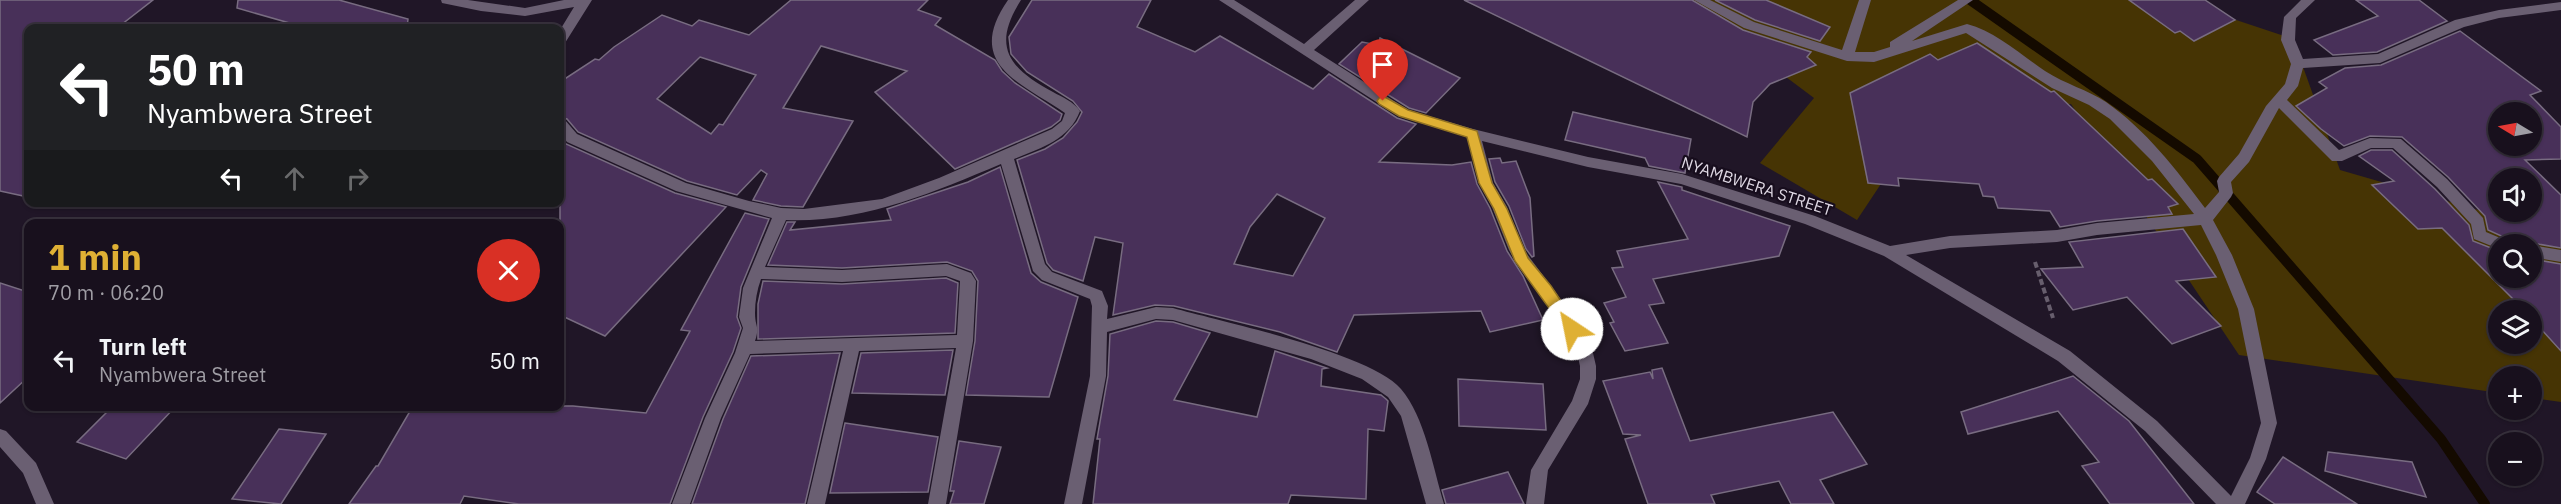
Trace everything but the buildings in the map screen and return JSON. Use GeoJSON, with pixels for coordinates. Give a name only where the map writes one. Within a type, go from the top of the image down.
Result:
{"type":"FeatureCollection","features":[{"type":"Feature","properties":{"kind":"street"},"geometry":{"type":"LineString","coordinates":[[447,0],[481,8],[525,12],[585,0]]}},
{"type":"Feature","properties":{"kind":"street"},"geometry":{"type":"LineString","coordinates":[[564,34],[585,0]]}},
{"type":"Feature","properties":{"kind":"street"},"geometry":{"type":"LineString","coordinates":[[564,129],[572,138],[681,187],[781,214],[804,215],[883,204],[1006,157],[1057,134],[1068,124],[1073,111],[1022,81],[1007,63],[997,36],[1005,12],[1015,0]]}},
{"type":"Feature","properties":{"kind":"street","name":"NYAMBWERA STREET"},"geometry":{"type":"LineString","coordinates":[[1225,0],[1403,113],[1473,134],[1588,162],[1682,179],[1810,220],[1889,252],[2064,356],[2151,426],[2227,504]]}},
{"type":"Feature","properties":{"kind":"street"},"geometry":{"type":"LineString","coordinates":[[1305,51],[1364,0]]}},
{"type":"Feature","properties":{"kind":"street"},"geometry":{"type":"LineString","coordinates":[[1700,0],[1749,25],[1846,56],[1874,57],[1967,28],[1991,40],[2059,86],[2098,103],[2131,130],[2168,168],[2205,219],[2235,279],[2246,309],[2269,423],[2258,459],[2236,504]]}},
{"type":"Feature","properties":{"kind":"street"},"geometry":{"type":"LineString","coordinates":[[1846,56],[1865,0]]}},
{"type":"Feature","properties":{"kind":"street"},"geometry":{"type":"LineString","coordinates":[[1874,57],[1967,0]]}},
{"type":"Feature","properties":{"kind":"street"},"geometry":{"type":"LineString","coordinates":[[1889,252],[1950,242],[2027,238],[2205,219],[2226,193],[2224,181],[2244,158],[2250,143],[2278,100],[2291,86],[2298,64],[2288,40],[2290,17],[2308,0]]}},
{"type":"Feature","properties":{"kind":"street"},"geometry":{"type":"LineString","coordinates":[[2298,64],[2380,58],[2460,23],[2499,14],[2561,6]]}},
{"type":"Feature","properties":{"kind":"street"},"geometry":{"type":"LineString","coordinates":[[2278,100],[2337,157],[2370,143],[2396,143],[2442,183],[2478,222],[2479,235],[2488,239]]}},
{"type":"Feature","properties":{"kind":"street"},"geometry":{"type":"LineString","coordinates":[[1473,134],[1486,183],[1501,209],[1522,261],[1546,290],[1572,329],[1582,347],[1588,366],[1586,389],[1580,403],[1543,461],[1536,481],[1535,504]]}},
{"type":"Feature","properties":{"kind":"street"},"geometry":{"type":"LineString","coordinates":[[1006,157],[1038,267],[1047,276],[1097,295],[1101,327],[1098,376],[1073,504]]}},
{"type":"Feature","properties":{"kind":"street"},"geometry":{"type":"LineString","coordinates":[[681,504],[713,418],[745,348],[751,328],[747,321],[749,299],[756,273],[781,214]]}},
{"type":"Feature","properties":{"kind":"street"},"geometry":{"type":"LineString","coordinates":[[2542,253],[2561,256]]}},
{"type":"Feature","properties":{"kind":"street"},"geometry":{"type":"LineString","coordinates":[[756,273],[842,276],[937,270],[954,271],[966,277],[968,281],[965,341],[937,504]]}},
{"type":"Feature","properties":{"kind":"street"},"geometry":{"type":"LineString","coordinates":[[1101,327],[1156,313],[1173,314],[1313,353],[1368,375],[1394,392],[1409,414],[1435,504]]}},
{"type":"Feature","properties":{"kind":"street"},"geometry":{"type":"LineString","coordinates":[[745,348],[965,341]]}},
{"type":"Feature","properties":{"kind":"street"},"geometry":{"type":"LineString","coordinates":[[816,504],[852,345]]}},
{"type":"Feature","properties":{"kind":"street"},"geometry":{"type":"LineString","coordinates":[[0,436],[30,468],[45,504]]}},
{"type":"Feature","properties":{"kind":"path"},"geometry":{"type":"LineString","coordinates":[[2027,238],[2064,356]]}},
{"type":"Feature","properties":{"kind":"shaded area"},"geometry":{"type":"Polygon","coordinates":[[[1683,0],[2176,0],[2293,39],[2340,170],[2488,213],[2488,222],[2520,222],[2561,234],[2561,402],[2542,399],[2542,366],[2488,366],[2488,391],[2239,355],[2071,104],[1930,110],[1857,220],[1760,163],[1814,98],[1683,0]]]}},
{"type":"Feature","properties":{"kind":"waterway"},"geometry":{"type":"LineString","coordinates":[[1970,0],[2197,159],[2441,439],[2485,504]]}},
{"type":"Feature","properties":{"kind":"route"},"geometry":{"type":"LineString","coordinates":[[1383,101],[1403,113],[1473,134],[1486,183],[1501,209],[1522,261],[1546,290],[1572,329]]}}]}
